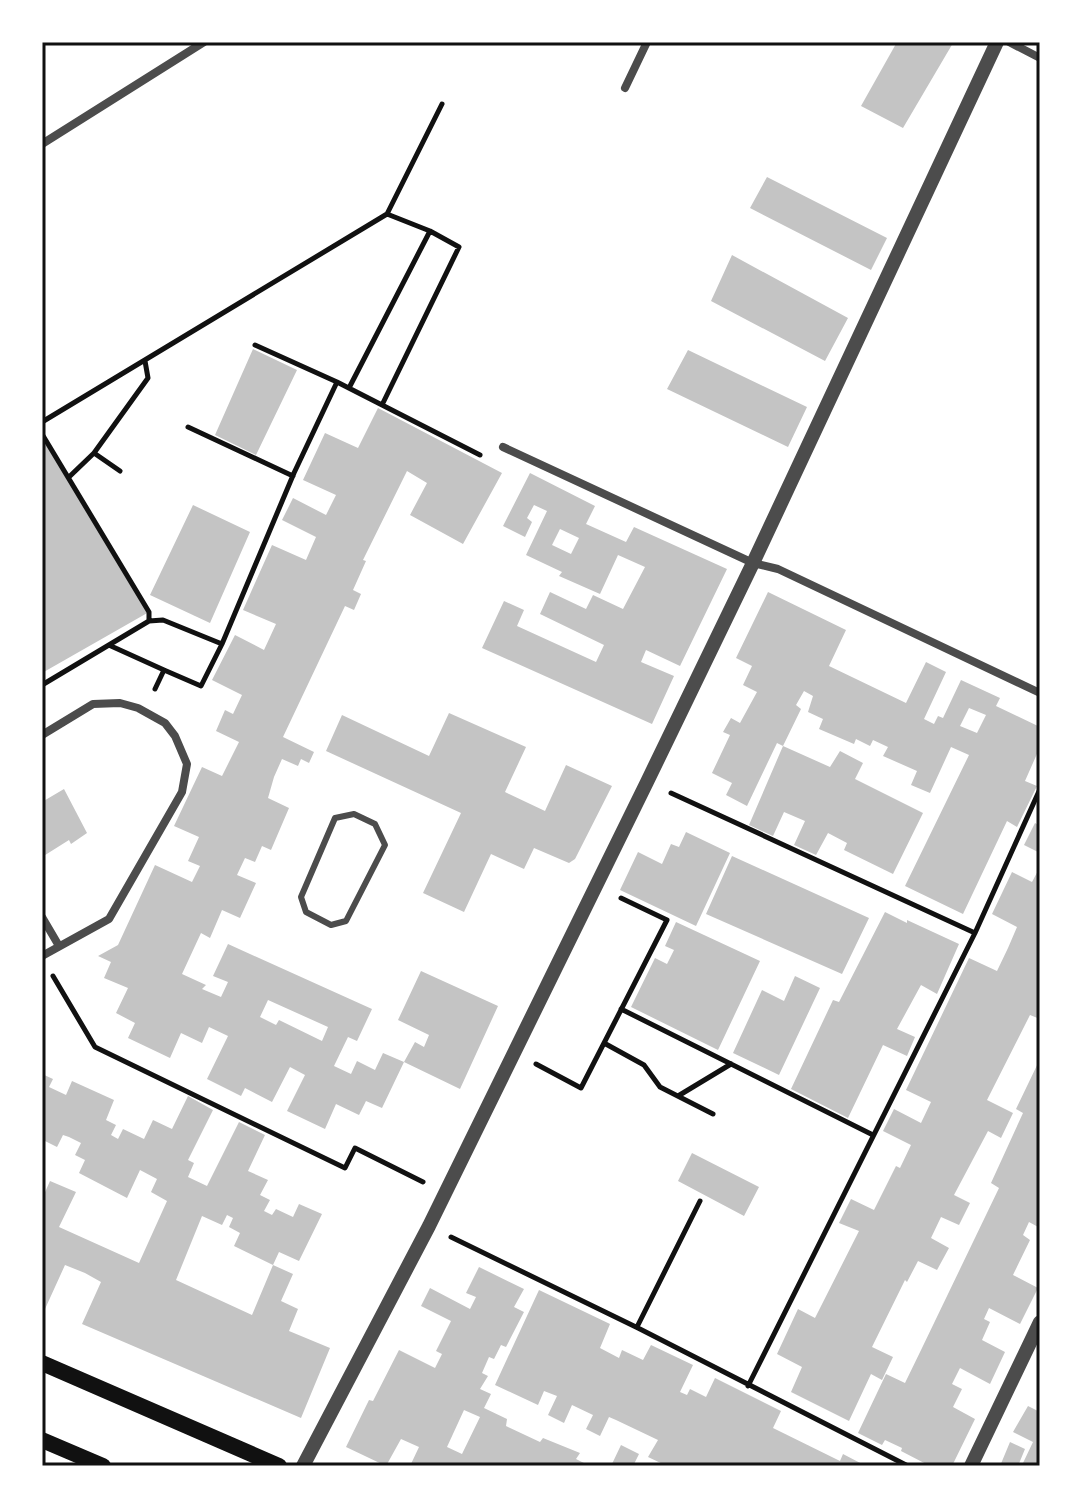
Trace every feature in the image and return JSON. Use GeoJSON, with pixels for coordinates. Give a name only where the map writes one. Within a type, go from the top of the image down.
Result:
{"type":"FeatureCollection","features":[{"type":"Feature","properties":{"kind":"main road"},"geometry":{"type":"LineString","coordinates":[[42,1363],[279,1466]]}},
{"type":"Feature","properties":{"kind":"main road"},"geometry":{"type":"LineString","coordinates":[[42,1440],[103,1466]]}},
{"type":"Feature","properties":{"kind":"street"},"geometry":{"type":"LineString","coordinates":[[42,144],[204,42]]}},
{"type":"Feature","properties":{"kind":"street"},"geometry":{"type":"LineString","coordinates":[[625,88],[647,42]]}},
{"type":"Feature","properties":{"kind":"street"},"geometry":{"type":"LineString","coordinates":[[303,1466],[429,1226],[753,563],[997,42]]}},
{"type":"Feature","properties":{"kind":"street"},"geometry":{"type":"LineString","coordinates":[[1009,42],[1040,58]]}},
{"type":"Feature","properties":{"kind":"street"},"geometry":{"type":"LineString","coordinates":[[503,447],[753,563],[778,569],[1040,693]]}},
{"type":"Feature","properties":{"kind":"street"},"geometry":{"type":"LineString","coordinates":[[42,735],[93,704],[120,703],[144,711],[165,723],[175,736],[187,764],[182,792],[109,919],[42,956]]}},
{"type":"Feature","properties":{"kind":"street"},"geometry":{"type":"LineString","coordinates":[[42,917],[59,946]]}},
{"type":"Feature","properties":{"kind":"street"},"geometry":{"type":"LineString","coordinates":[[971,1466],[1040,1322]]}},
{"type":"Feature","properties":{"kind":"lane"},"geometry":{"type":"LineString","coordinates":[[354,814],[375,824],[385,845],[346,921],[331,925],[306,912],[301,897],[335,818],[354,814]]}},
{"type":"Feature","properties":{"kind":"path"},"geometry":{"type":"LineString","coordinates":[[42,422],[387,214],[442,104]]}},
{"type":"Feature","properties":{"kind":"path"},"geometry":{"type":"LineString","coordinates":[[382,405],[459,247],[430,231],[387,214]]}},
{"type":"Feature","properties":{"kind":"path"},"geometry":{"type":"LineString","coordinates":[[349,388],[430,231]]}},
{"type":"Feature","properties":{"kind":"path"},"geometry":{"type":"LineString","coordinates":[[255,345],[337,382],[494,462],[503,447]]}},
{"type":"Feature","properties":{"kind":"path"},"geometry":{"type":"LineString","coordinates":[[69,477],[94,453],[148,378],[145,361]]}},
{"type":"Feature","properties":{"kind":"path"},"geometry":{"type":"LineString","coordinates":[[111,646],[201,686],[337,382]]}},
{"type":"Feature","properties":{"kind":"path"},"geometry":{"type":"LineString","coordinates":[[188,427],[293,476]]}},
{"type":"Feature","properties":{"kind":"path"},"geometry":{"type":"LineString","coordinates":[[42,434],[149,612],[149,621]]}},
{"type":"Feature","properties":{"kind":"path"},"geometry":{"type":"LineString","coordinates":[[94,453],[120,471]]}},
{"type":"Feature","properties":{"kind":"path"},"geometry":{"type":"LineString","coordinates":[[42,685],[149,621],[163,620],[222,644]]}},
{"type":"Feature","properties":{"kind":"path"},"geometry":{"type":"LineString","coordinates":[[144,711],[164,670]]}},
{"type":"Feature","properties":{"kind":"path"},"geometry":{"type":"LineString","coordinates":[[748,1386],[975,933],[1040,789]]}},
{"type":"Feature","properties":{"kind":"path"},"geometry":{"type":"LineString","coordinates":[[672,794],[975,933]]}},
{"type":"Feature","properties":{"kind":"path"},"geometry":{"type":"LineString","coordinates":[[512,1052],[581,1088],[667,920],[595,885]]}},
{"type":"Feature","properties":{"kind":"path"},"geometry":{"type":"LineString","coordinates":[[57,982],[95,1047],[345,1168],[355,1148],[416,1179]]}},
{"type":"Feature","properties":{"kind":"path"},"geometry":{"type":"LineString","coordinates":[[621,1009],[873,1135]]}},
{"type":"Feature","properties":{"kind":"path"},"geometry":{"type":"LineString","coordinates":[[604,1043],[644,1065],[660,1087],[713,1114]]}},
{"type":"Feature","properties":{"kind":"path"},"geometry":{"type":"LineString","coordinates":[[678,1096],[732,1064]]}},
{"type":"Feature","properties":{"kind":"path"},"geometry":{"type":"LineString","coordinates":[[637,1327],[700,1201]]}},
{"type":"Feature","properties":{"kind":"path"},"geometry":{"type":"LineString","coordinates":[[452,1238],[637,1327],[908,1466]]}},
{"type":"Feature","properties":{"kind":"building"},"geometry":{"type":"Polygon","coordinates":[[[897,42],[953,43],[903,128],[861,106],[897,42]]]}},
{"type":"Feature","properties":{"kind":"building"},"geometry":{"type":"Polygon","coordinates":[[[767,177],[887,238],[871,270],[750,208],[767,177]]]}},
{"type":"Feature","properties":{"kind":"building"},"geometry":{"type":"Polygon","coordinates":[[[732,255],[848,318],[825,361],[711,301],[732,255]]]}},
{"type":"Feature","properties":{"kind":"building"},"geometry":{"type":"Polygon","coordinates":[[[253,349],[297,370],[256,455],[215,435],[253,349]]]}},
{"type":"Feature","properties":{"kind":"building"},"geometry":{"type":"Polygon","coordinates":[[[688,350],[807,407],[788,447],[667,389],[688,350]]]}},
{"type":"Feature","properties":{"kind":"building"},"geometry":{"type":"Polygon","coordinates":[[[378,408],[502,473],[463,544],[410,515],[427,483],[407,471],[363,560],[366,561],[353,590],[361,594],[354,610],[345,606],[283,737],[314,752],[309,763],[301,759],[298,766],[282,759],[274,777],[268,798],[289,808],[271,850],[262,846],[255,862],[245,858],[237,875],[256,883],[240,918],[222,910],[210,938],[201,933],[182,974],[206,985],[202,989],[221,997],[228,982],[213,976],[228,944],[372,1009],[357,1041],[348,1037],[334,1066],[351,1074],[357,1061],[375,1070],[383,1053],[404,1062],[382,1108],[366,1101],[359,1115],[336,1104],[325,1129],[287,1111],[305,1075],[290,1067],[272,1102],[245,1088],[241,1096],[207,1079],[228,1036],[209,1027],[202,1043],[181,1033],[170,1058],[128,1038],[135,1023],[116,1013],[128,988],[104,978],[111,962],[98,956],[118,945],[155,865],[192,882],[200,866],[188,861],[199,837],[174,826],[202,767],[222,776],[239,742],[216,731],[225,710],[233,714],[242,695],[212,680],[235,635],[264,650],[276,624],[243,610],[272,545],[306,560],[316,537],[282,520],[293,498],[326,515],[336,495],[303,480],[325,433],[358,448],[378,408]],[[268,1000],[260,1017],[276,1025],[279,1020],[322,1041],[328,1027],[268,1000]]]}},
{"type":"Feature","properties":{"kind":"building"},"geometry":{"type":"Polygon","coordinates":[[[42,434],[149,612],[42,673],[42,434]]]}},
{"type":"Feature","properties":{"kind":"building"},"geometry":{"type":"Polygon","coordinates":[[[530,473],[595,506],[586,524],[626,542],[634,527],[727,569],[680,666],[646,650],[641,662],[674,676],[652,724],[482,648],[504,601],[524,610],[517,626],[596,662],[604,645],[540,614],[550,592],[586,609],[593,595],[623,609],[645,567],[618,555],[600,594],[559,576],[562,572],[526,555],[547,511],[534,505],[527,518],[532,522],[525,537],[503,526],[530,473]],[[560,529],[552,545],[571,554],[579,538],[560,529]]]}},
{"type":"Feature","properties":{"kind":"building"},"geometry":{"type":"Polygon","coordinates":[[[193,505],[250,532],[210,623],[150,595],[193,505]]]}},
{"type":"Feature","properties":{"kind":"building"},"geometry":{"type":"Polygon","coordinates":[[[768,592],[846,630],[829,666],[906,703],[926,662],[946,672],[924,719],[934,724],[938,716],[943,718],[961,680],[1000,698],[996,706],[1040,727],[1040,747],[1025,781],[1037,786],[1017,827],[1007,821],[963,914],[905,886],[969,755],[951,747],[930,793],[911,785],[917,771],[883,756],[888,747],[873,740],[870,746],[856,739],[854,744],[819,729],[823,719],[808,712],[813,696],[804,691],[796,705],[801,709],[783,746],[777,743],[747,806],[726,795],[732,783],[712,773],[730,735],[723,732],[731,718],[740,723],[757,692],[743,685],[752,666],[736,658],[768,592]],[[969,708],[960,726],[977,733],[986,715],[969,708]]]}},
{"type":"Feature","properties":{"kind":"building"},"geometry":{"type":"Polygon","coordinates":[[[449,713],[526,747],[505,792],[545,811],[566,765],[612,786],[575,859],[569,863],[534,848],[524,869],[491,854],[464,912],[423,893],[461,813],[326,751],[342,715],[429,756],[449,713]]]}},
{"type":"Feature","properties":{"kind":"building"},"geometry":{"type":"Polygon","coordinates":[[[783,746],[830,767],[840,751],[863,763],[855,779],[923,813],[893,874],[844,850],[847,843],[828,833],[816,855],[794,845],[805,821],[784,812],[773,836],[749,825],[783,746]]]}},
{"type":"Feature","properties":{"kind":"building"},"geometry":{"type":"Polygon","coordinates":[[[64,789],[87,833],[42,857],[42,802],[64,789]]]}},
{"type":"Feature","properties":{"kind":"building"},"geometry":{"type":"Polygon","coordinates":[[[1035,823],[1040,826],[1040,853],[1024,845],[1035,823]]]}},
{"type":"Feature","properties":{"kind":"building"},"geometry":{"type":"Polygon","coordinates":[[[686,832],[730,853],[696,926],[620,890],[638,852],[662,864],[671,844],[679,847],[686,832]]]}},
{"type":"Feature","properties":{"kind":"building"},"geometry":{"type":"Polygon","coordinates":[[[732,856],[869,918],[842,974],[706,914],[732,856]]]}},
{"type":"Feature","properties":{"kind":"building"},"geometry":{"type":"Polygon","coordinates":[[[1040,867],[1040,1019],[1030,1015],[987,1100],[1013,1113],[1001,1138],[988,1131],[954,1195],[970,1203],[959,1225],[941,1217],[931,1238],[949,1248],[937,1270],[918,1261],[907,1282],[905,1280],[872,1347],[893,1357],[882,1380],[871,1374],[849,1421],[791,1392],[802,1367],[777,1354],[798,1309],[815,1318],[859,1231],[839,1223],[851,1199],[874,1210],[896,1166],[900,1168],[911,1145],[883,1131],[894,1109],[921,1123],[931,1102],[906,1090],[969,958],[997,971],[1017,927],[992,914],[1012,872],[1032,882],[1040,867]]]}},
{"type":"Feature","properties":{"kind":"building"},"geometry":{"type":"Polygon","coordinates":[[[885,912],[959,944],[937,994],[921,985],[897,1029],[915,1037],[907,1056],[883,1045],[848,1118],[791,1089],[833,1000],[839,1002],[885,912]]]}},
{"type":"Feature","properties":{"kind":"building"},"geometry":{"type":"Polygon","coordinates":[[[676,922],[760,961],[718,1050],[631,1007],[655,958],[667,964],[674,950],[665,946],[676,922]]]}},
{"type":"Feature","properties":{"kind":"building"},"geometry":{"type":"Polygon","coordinates":[[[421,971],[498,1006],[460,1089],[404,1062],[415,1042],[424,1047],[429,1035],[398,1020],[421,971]]]}},
{"type":"Feature","properties":{"kind":"building"},"geometry":{"type":"Polygon","coordinates":[[[795,976],[820,988],[779,1075],[733,1053],[762,990],[784,1001],[795,976]]]}},
{"type":"Feature","properties":{"kind":"building"},"geometry":{"type":"Polygon","coordinates":[[[1040,1059],[1040,1228],[1029,1222],[1023,1235],[1030,1240],[1013,1275],[1038,1288],[1020,1324],[989,1308],[984,1319],[990,1322],[982,1340],[1005,1352],[990,1384],[960,1368],[952,1384],[962,1389],[953,1407],[975,1419],[952,1466],[930,1466],[885,1440],[882,1445],[858,1433],[886,1374],[905,1383],[999,1188],[991,1183],[1023,1113],[1016,1109],[1040,1059]]]}},
{"type":"Feature","properties":{"kind":"building"},"geometry":{"type":"Polygon","coordinates":[[[42,1074],[53,1079],[49,1087],[66,1095],[72,1081],[114,1100],[106,1120],[116,1125],[111,1135],[118,1139],[123,1129],[144,1139],[153,1120],[172,1129],[188,1096],[213,1110],[188,1160],[194,1163],[188,1177],[207,1186],[239,1122],[265,1135],[248,1171],[268,1180],[260,1195],[270,1200],[264,1211],[272,1215],[276,1209],[293,1217],[299,1204],[322,1214],[299,1261],[279,1252],[273,1265],[293,1274],[281,1301],[298,1309],[289,1331],[330,1348],[301,1418],[82,1324],[101,1282],[85,1273],[65,1265],[45,1309],[42,1308],[42,1199],[50,1181],[76,1192],[59,1227],[139,1263],[167,1201],[151,1192],[157,1179],[140,1170],[127,1198],[79,1173],[85,1160],[75,1155],[81,1143],[69,1137],[63,1135],[57,1147],[45,1141],[42,1149],[42,1074]],[[227,1215],[222,1225],[202,1216],[176,1280],[252,1315],[273,1265],[234,1246],[240,1233],[229,1227],[233,1218],[227,1215]]]}},
{"type":"Feature","properties":{"kind":"building"},"geometry":{"type":"Polygon","coordinates":[[[692,1153],[759,1187],[744,1216],[678,1181],[692,1153]]]}},
{"type":"Feature","properties":{"kind":"building"},"geometry":{"type":"Polygon","coordinates":[[[479,1267],[524,1289],[514,1307],[524,1312],[506,1347],[501,1345],[494,1359],[489,1357],[482,1373],[488,1376],[480,1389],[491,1394],[484,1408],[507,1419],[506,1426],[540,1442],[543,1438],[580,1453],[576,1459],[590,1466],[410,1466],[419,1447],[401,1439],[386,1466],[346,1447],[399,1350],[435,1368],[442,1354],[436,1351],[451,1321],[421,1306],[430,1288],[470,1309],[476,1297],[466,1293],[479,1267]],[[464,1410],[447,1447],[462,1454],[480,1417],[464,1410]]]}},
{"type":"Feature","properties":{"kind":"building"},"geometry":{"type":"Polygon","coordinates":[[[539,1290],[610,1324],[600,1348],[619,1358],[622,1350],[643,1360],[651,1345],[693,1365],[680,1392],[687,1395],[690,1389],[706,1397],[715,1378],[781,1411],[773,1428],[840,1461],[843,1454],[866,1466],[706,1466],[698,1463],[697,1466],[667,1466],[648,1457],[658,1440],[609,1417],[600,1436],[586,1429],[593,1415],[572,1405],[564,1423],[548,1415],[557,1396],[544,1391],[538,1405],[495,1385],[539,1290]]]}},
{"type":"Feature","properties":{"kind":"building"},"geometry":{"type":"Polygon","coordinates":[[[1028,1406],[1040,1412],[1040,1466],[1023,1463],[1033,1442],[1013,1432],[1028,1406]]]}},
{"type":"Feature","properties":{"kind":"building"},"geometry":{"type":"Polygon","coordinates":[[[1010,1442],[1025,1449],[1018,1466],[1000,1466],[1010,1442]]]}},
{"type":"Feature","properties":{"kind":"building"},"geometry":{"type":"Polygon","coordinates":[[[621,1445],[639,1454],[633,1466],[611,1466],[621,1445]]]}}]}
